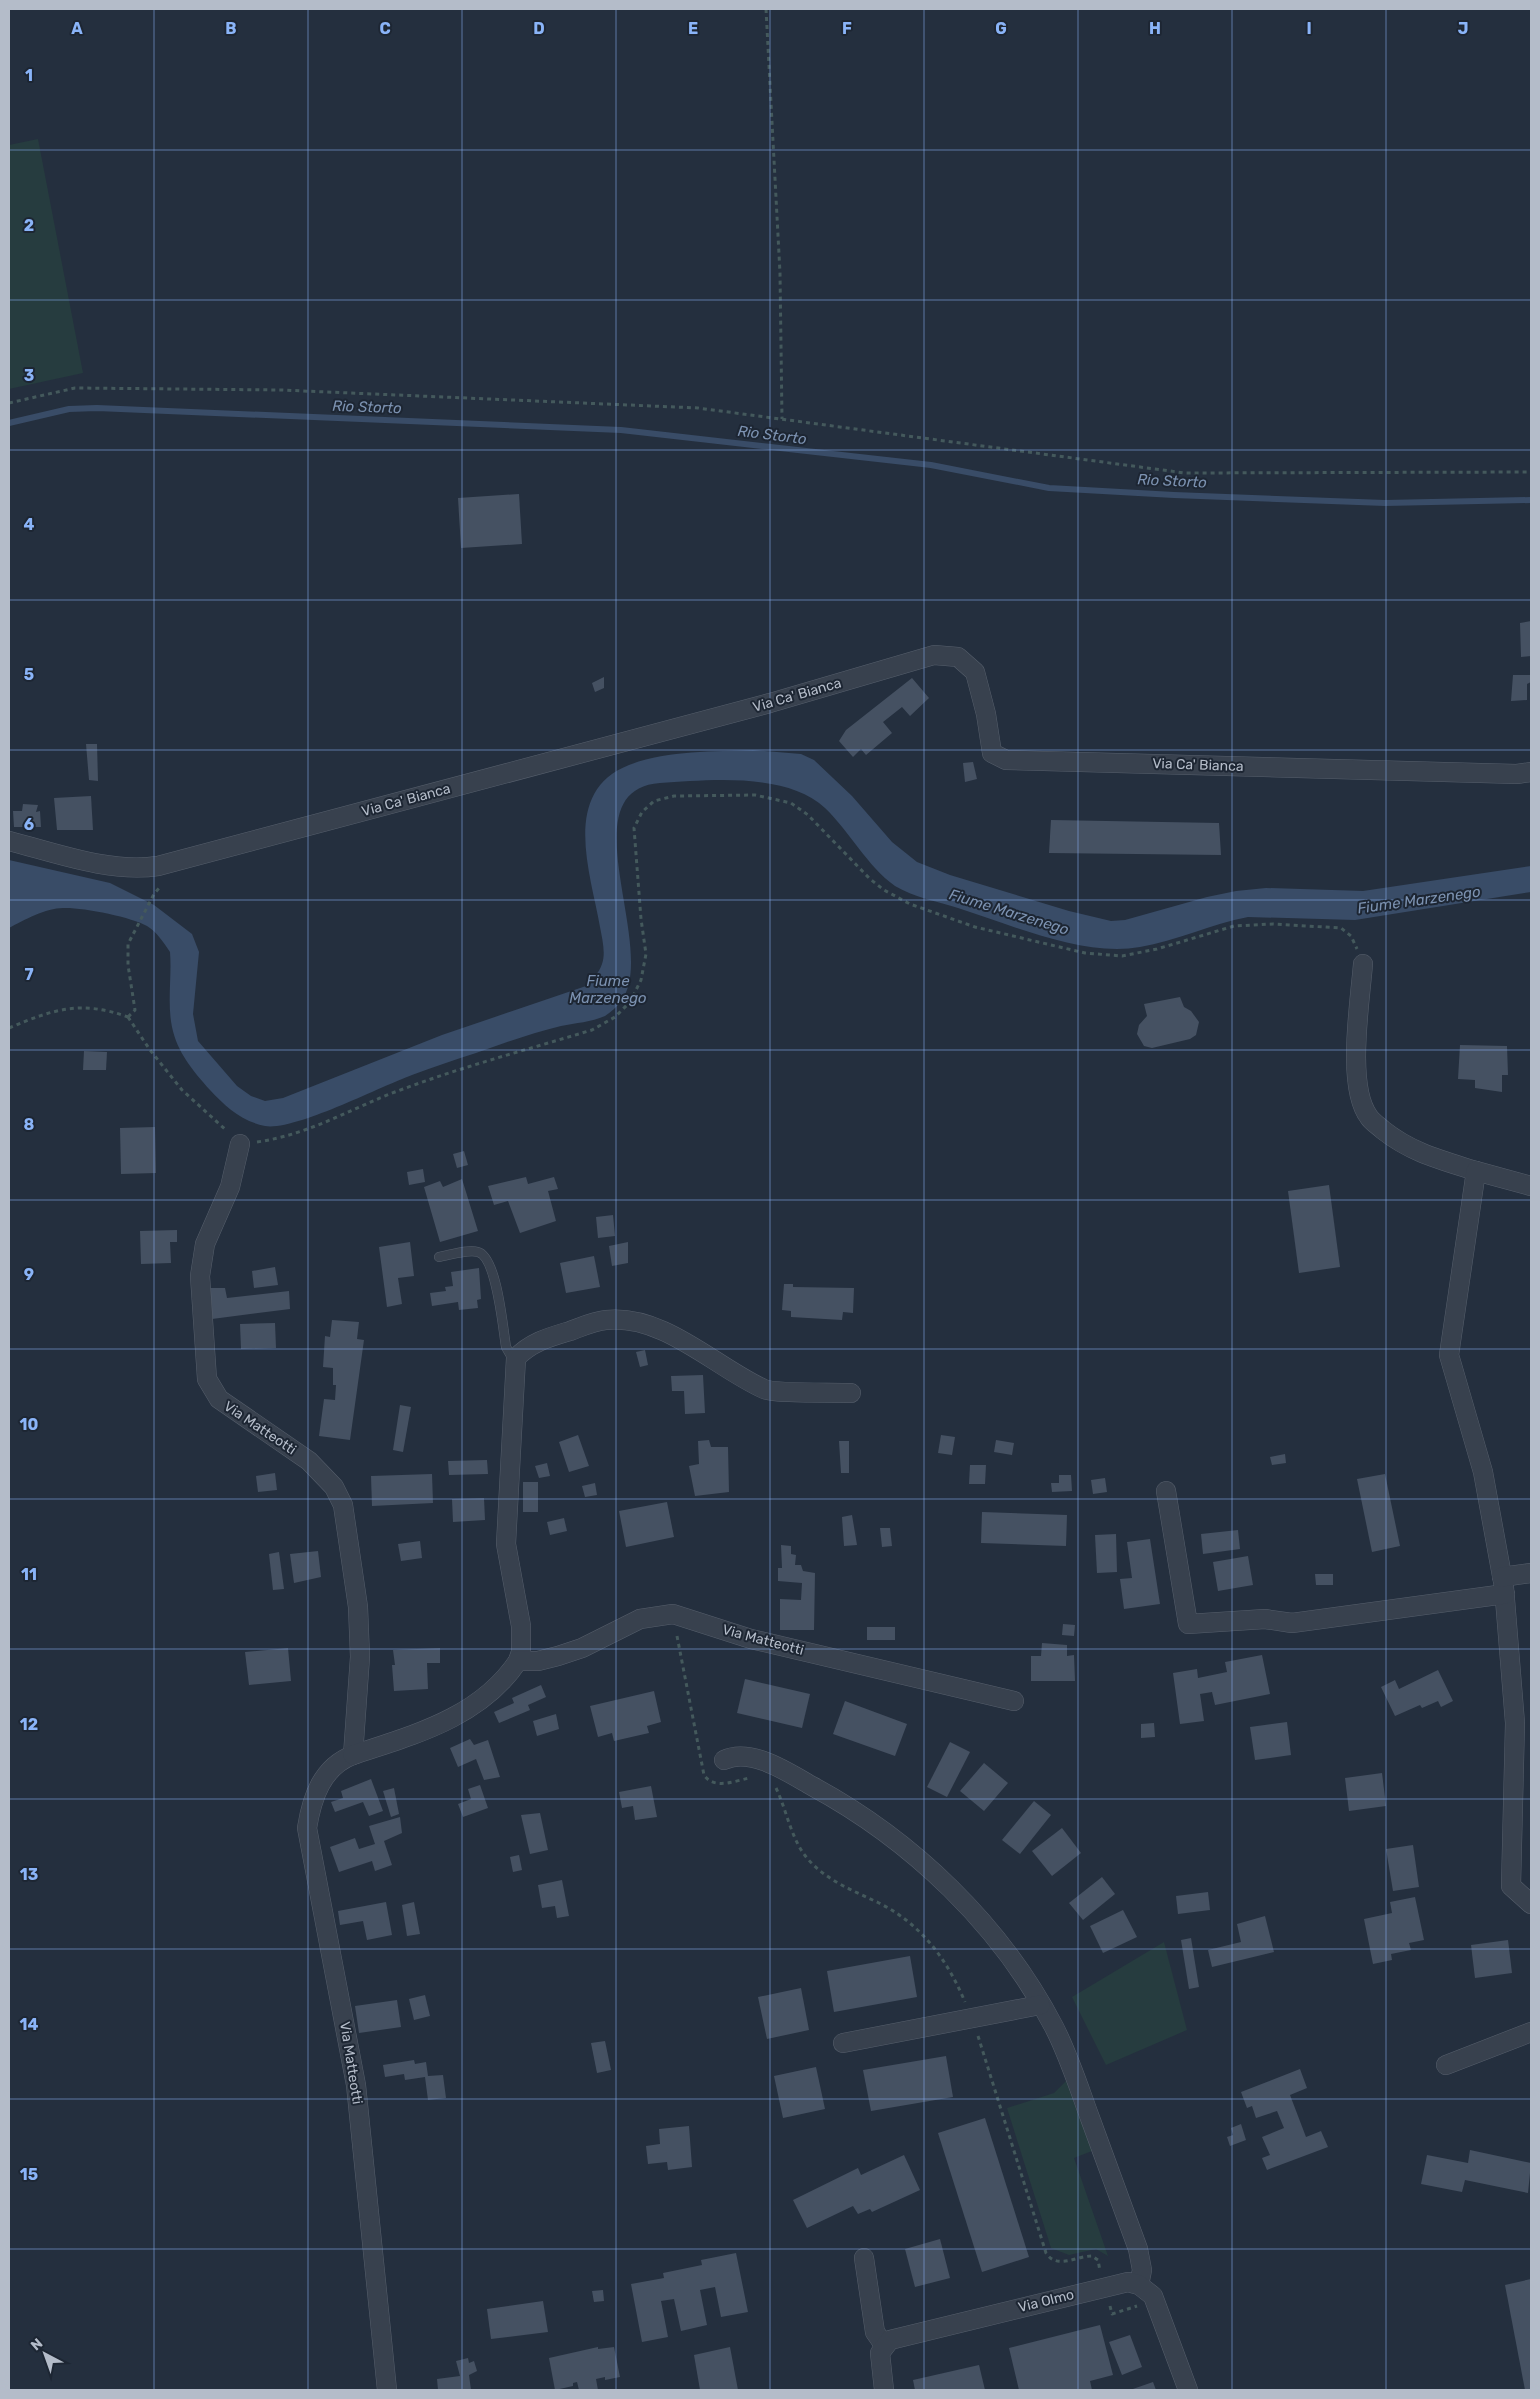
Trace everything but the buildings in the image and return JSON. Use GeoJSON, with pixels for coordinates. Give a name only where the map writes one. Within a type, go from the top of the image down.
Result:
{"type":"FeatureCollection","features":[{"type":"Feature","properties":{"kind":"street","name":"Via Ca' Bianca"},"geometry":{"type":"LineString","coordinates":[[9,841],[92,861],[137,869],[158,866],[761,705],[934,655],[958,658],[975,672],[986,714],[992,753],[1006,760],[1517,774],[1531,772]]}},
{"type":"Feature","properties":{"kind":"street"},"geometry":{"type":"LineString","coordinates":[[1363,964],[1357,1039],[1358,1094],[1369,1118],[1394,1138],[1419,1153],[1531,1186]]}},
{"type":"Feature","properties":{"kind":"street","name":"Via Matteotti"},"geometry":{"type":"LineString","coordinates":[[240,1144],[230,1187],[205,1244],[200,1276],[207,1380],[219,1400],[309,1462],[334,1487],[343,1505],[359,1615],[360,1657],[353,1755]]}},
{"type":"Feature","properties":{"kind":"street"},"geometry":{"type":"LineString","coordinates":[[1476,1171],[1449,1355],[1483,1472],[1504,1585],[1515,1723],[1511,1886],[1531,1904]]}},
{"type":"Feature","properties":{"kind":"street"},"geometry":{"type":"LineString","coordinates":[[518,1662],[521,1652],[520,1626],[506,1544],[516,1358],[524,1350],[540,1340],[604,1320],[620,1320],[642,1323],[681,1340],[766,1390],[851,1393]]}},
{"type":"Feature","properties":{"kind":"street"},"geometry":{"type":"LineString","coordinates":[[1166,1491],[1188,1624],[1265,1619],[1292,1623],[1504,1585],[1531,1572]]}},
{"type":"Feature","properties":{"kind":"street","name":"Via Matteotti"},"geometry":{"type":"LineString","coordinates":[[387,2390],[356,2085],[307,1828],[315,1797],[324,1777],[340,1760],[446,1723],[472,1706],[510,1674],[518,1662],[538,1661],[558,1656],[582,1648],[640,1619],[672,1614],[751,1639],[1014,1702]]}},
{"type":"Feature","properties":{"kind":"street"},"geometry":{"type":"LineString","coordinates":[[724,1760],[737,1756],[746,1756],[774,1766],[829,1795],[894,1839],[930,1869],[970,1910],[1014,1964],[1040,2005],[1068,2060],[1138,2249],[1142,2270],[1139,2285],[1149,2291],[1157,2304],[1188,2390]]}},
{"type":"Feature","properties":{"kind":"street"},"geometry":{"type":"LineString","coordinates":[[843,2043],[1040,2005]]}},
{"type":"Feature","properties":{"kind":"street"},"geometry":{"type":"LineString","coordinates":[[1446,2065],[1531,2032]]}},
{"type":"Feature","properties":{"kind":"street"},"geometry":{"type":"LineString","coordinates":[[864,2258],[875,2332],[884,2345],[880,2353],[884,2390]]}},
{"type":"Feature","properties":{"kind":"street","name":"Via Olmo"},"geometry":{"type":"LineString","coordinates":[[884,2345],[896,2338],[1104,2287],[1128,2282],[1139,2285]]}},
{"type":"Feature","properties":{"kind":"lane"},"geometry":{"type":"LineString","coordinates":[[439,1257],[475,1251],[485,1256],[492,1269],[506,1347],[510,1354],[516,1358]]}},
{"type":"Feature","properties":{"kind":"path"},"geometry":{"type":"LineString","coordinates":[[766,9],[780,273],[782,419]]}},
{"type":"Feature","properties":{"kind":"path"},"geometry":{"type":"LineString","coordinates":[[9,403],[76,388],[281,390],[698,408],[1185,472],[1531,472]]}},
{"type":"Feature","properties":{"kind":"path"},"geometry":{"type":"LineString","coordinates":[[9,1028],[36,1016],[73,1006],[106,1009],[128,1017],[150,1050],[182,1090],[240,1144],[283,1138],[324,1125],[403,1089],[592,1030],[615,1017],[630,1002],[641,980],[646,954],[641,919],[634,828],[642,812],[654,801],[674,796],[755,795],[791,803],[808,815],[853,862],[884,890],[910,904],[975,926],[1076,951],[1122,956],[1157,949],[1234,926],[1273,924],[1318,926],[1341,928],[1352,936],[1363,964]]}},
{"type":"Feature","properties":{"kind":"path"},"geometry":{"type":"LineString","coordinates":[[128,1017],[136,1010],[128,965],[128,944],[154,894]]}},
{"type":"Feature","properties":{"kind":"path"},"geometry":{"type":"LineString","coordinates":[[672,1614],[704,1775],[710,1782],[717,1783],[755,1777]]}},
{"type":"Feature","properties":{"kind":"path"},"geometry":{"type":"LineString","coordinates":[[774,1785],[798,1844],[808,1858],[837,1882],[890,1909],[913,1925],[942,1956],[968,2007]]}},
{"type":"Feature","properties":{"kind":"path"},"geometry":{"type":"LineString","coordinates":[[975,2028],[1046,2253],[1052,2260],[1059,2262],[1092,2256],[1098,2260],[1102,2276]]}},
{"type":"Feature","properties":{"kind":"green space"},"geometry":{"type":"Polygon","coordinates":[[[38,139],[83,373],[9,389],[9,145],[38,139]]]}},
{"type":"Feature","properties":{"kind":"green space"},"geometry":{"type":"Polygon","coordinates":[[[1164,1942],[1187,2030],[1106,2065],[1072,1997],[1164,1942]]]}},
{"type":"Feature","properties":{"kind":"green space"},"geometry":{"type":"Polygon","coordinates":[[[1066,2081],[1092,2151],[1074,2158],[1108,2256],[1096,2249],[1069,2255],[1051,2248],[1007,2108],[1054,2093],[1066,2081]]]}},
{"type":"Feature","properties":{"kind":"water","name":"Fiume Marzenego"},"geometry":{"type":"Polygon","coordinates":[[[753,750],[801,754],[814,760],[852,796],[892,842],[917,862],[950,875],[1069,911],[1111,921],[1125,920],[1207,897],[1236,891],[1266,888],[1363,891],[1531,866],[1531,892],[1355,920],[1248,917],[1140,947],[1118,949],[1095,948],[1048,938],[902,890],[876,869],[825,808],[809,796],[790,788],[769,783],[724,780],[660,783],[633,792],[620,813],[617,842],[630,947],[630,978],[621,1001],[614,1009],[600,1018],[518,1038],[436,1066],[337,1107],[279,1126],[256,1124],[241,1117],[210,1090],[186,1061],[174,1036],[172,1027],[170,952],[151,928],[106,913],[63,908],[42,912],[9,928],[9,860],[110,883],[154,905],[192,934],[199,952],[193,1014],[198,1041],[237,1086],[251,1096],[265,1101],[283,1098],[442,1035],[586,986],[599,970],[604,955],[587,860],[585,836],[587,814],[594,794],[608,778],[629,765],[644,760],[674,754],[753,750]]]}},
{"type":"Feature","properties":{"kind":"waterway","name":"Rio Storto"},"geometry":{"type":"LineString","coordinates":[[9,423],[69,409],[97,408],[621,430],[931,465],[1049,488],[1385,503],[1531,500]]}}]}
